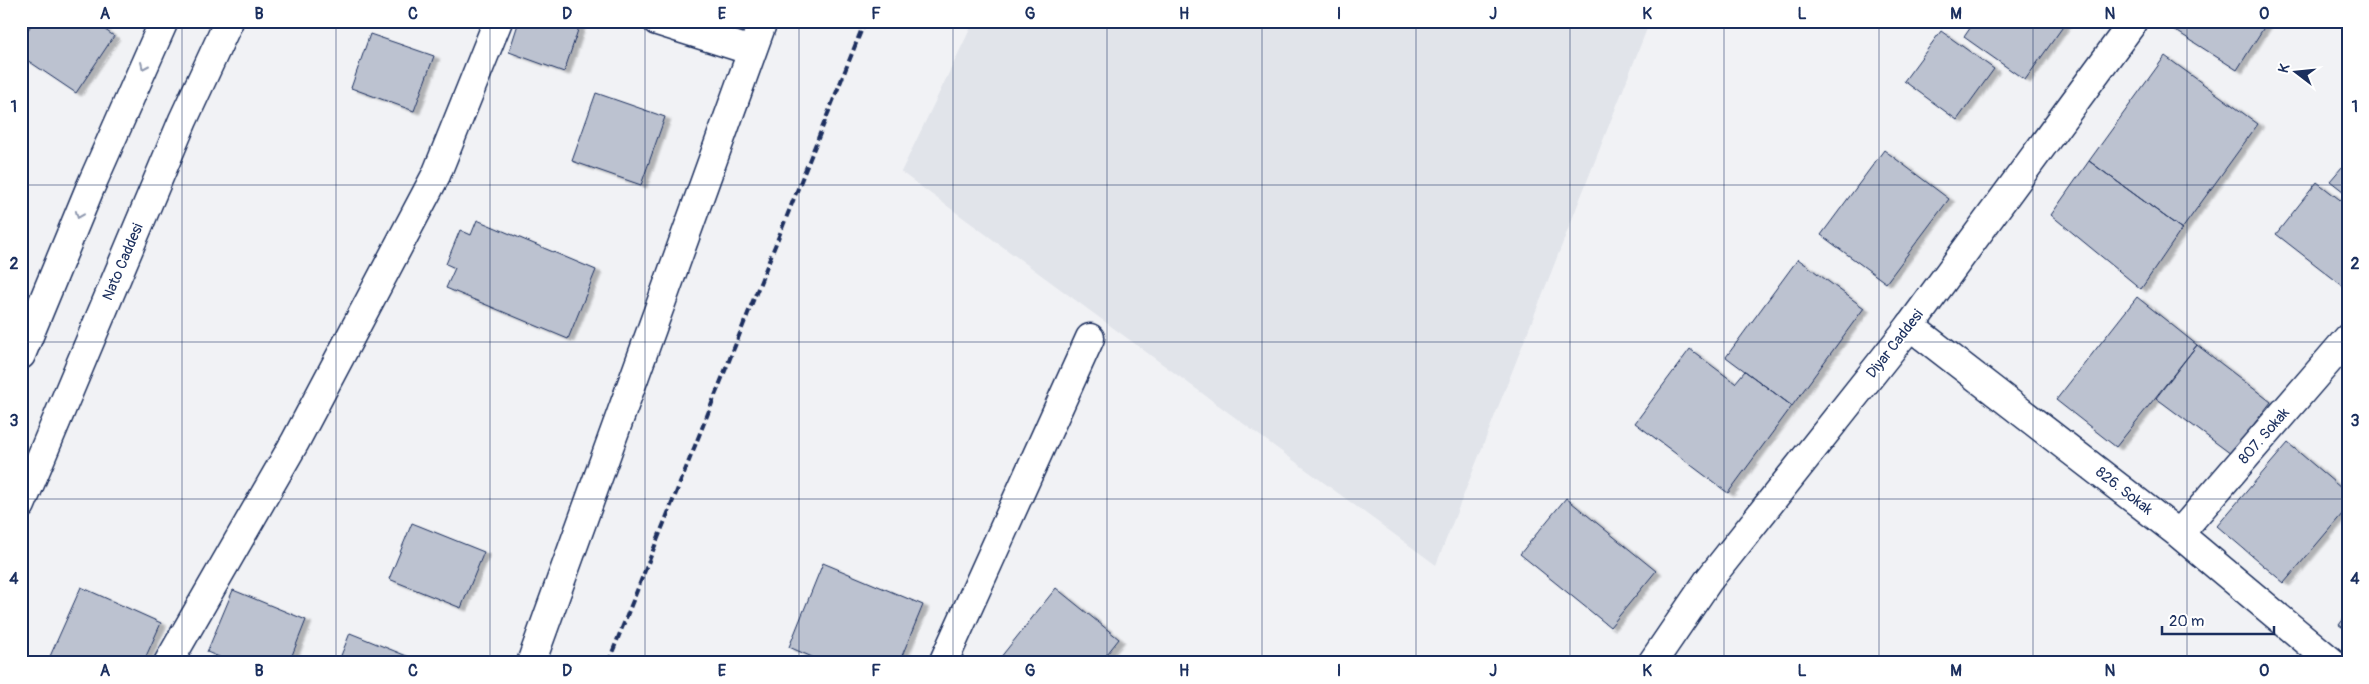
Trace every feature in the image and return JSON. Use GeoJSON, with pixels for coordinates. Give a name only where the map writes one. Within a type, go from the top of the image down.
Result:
{"type":"FeatureCollection","features":[{"type":"Feature","properties":{"kind":"street"},"geometry":{"type":"LineString","coordinates":[[21,355],[90,188],[164,21]]}},
{"type":"Feature","properties":{"kind":"street","name":"Nato Caddesi"},"geometry":{"type":"LineString","coordinates":[[21,505],[183,120],[229,21]]}},
{"type":"Feature","properties":{"kind":"street"},"geometry":{"type":"LineString","coordinates":[[168,663],[295,442],[436,175],[498,21]]}},
{"type":"Feature","properties":{"kind":"street"},"geometry":{"type":"LineString","coordinates":[[657,21],[752,51]]}},
{"type":"Feature","properties":{"kind":"street"},"geometry":{"type":"LineString","coordinates":[[531,663],[763,21]]}},
{"type":"Feature","properties":{"kind":"street","name":"Diyar Caddesi"},"geometry":{"type":"LineString","coordinates":[[1655,662],[1708,580],[1910,326],[2134,21]]}},
{"type":"Feature","properties":{"kind":"street","name":"826. Sokak"},"geometry":{"type":"LineString","coordinates":[[1910,326],[2179,534],[2333,663]]}},
{"type":"Feature","properties":{"kind":"street"},"geometry":{"type":"LineString","coordinates":[[945,662],[1090,338]]}},
{"type":"Feature","properties":{"kind":"street","name":"807. Sokak"},"geometry":{"type":"LineString","coordinates":[[2179,534],[2345,348]]}},
{"type":"Feature","properties":{"kind":"shaded area"},"geometry":{"type":"Polygon","coordinates":[[[974,21],[1650,21],[1436,565],[901,172],[974,21]]]}},
{"type":"Feature","properties":{"kind":"building"},"geometry":{"type":"Polygon","coordinates":[[[34,21],[92,21],[114,36],[76,93],[21,56],[21,40],[34,21]]]}},
{"type":"Feature","properties":{"kind":"building"},"geometry":{"type":"Polygon","coordinates":[[[519,21],[581,21],[564,72],[509,52],[519,21]]]}},
{"type":"Feature","properties":{"kind":"building"},"geometry":{"type":"Polygon","coordinates":[[[1975,21],[2067,21],[2025,80],[1964,37],[1975,21]]]}},
{"type":"Feature","properties":{"kind":"building"},"geometry":{"type":"Polygon","coordinates":[[[2174,21],[2268,21],[2237,70],[2170,27],[2174,21]]]}},
{"type":"Feature","properties":{"kind":"building"},"geometry":{"type":"Polygon","coordinates":[[[1941,31],[1994,69],[1957,120],[1904,81],[1941,31]]]}},
{"type":"Feature","properties":{"kind":"building"},"geometry":{"type":"Polygon","coordinates":[[[370,34],[434,56],[414,111],[351,88],[370,34]]]}},
{"type":"Feature","properties":{"kind":"building"},"geometry":{"type":"Polygon","coordinates":[[[2165,56],[2258,124],[2182,229],[2089,161],[2165,56]]]}},
{"type":"Feature","properties":{"kind":"building"},"geometry":{"type":"Polygon","coordinates":[[[596,93],[665,117],[641,185],[572,161],[596,93]]]}},
{"type":"Feature","properties":{"kind":"building"},"geometry":{"type":"Polygon","coordinates":[[[1884,150],[1949,199],[1886,283],[1821,235],[1884,150]]]}},
{"type":"Feature","properties":{"kind":"building"},"geometry":{"type":"Polygon","coordinates":[[[2348,160],[2348,195],[2330,181],[2348,160]]]}},
{"type":"Feature","properties":{"kind":"building"},"geometry":{"type":"Polygon","coordinates":[[[2089,161],[2182,229],[2141,289],[2051,215],[2089,161]]]}},
{"type":"Feature","properties":{"kind":"building"},"geometry":{"type":"Polygon","coordinates":[[[2317,182],[2348,206],[2348,290],[2276,234],[2317,182]]]}},
{"type":"Feature","properties":{"kind":"building"},"geometry":{"type":"Polygon","coordinates":[[[477,220],[596,270],[568,339],[446,288],[455,268],[446,264],[460,230],[471,235],[477,220]]]}},
{"type":"Feature","properties":{"kind":"building"},"geometry":{"type":"Polygon","coordinates":[[[1798,259],[1864,308],[1792,406],[1726,357],[1798,259]]]}},
{"type":"Feature","properties":{"kind":"building"},"geometry":{"type":"Polygon","coordinates":[[[2137,297],[2197,345],[2116,447],[2056,400],[2137,297]]]}},
{"type":"Feature","properties":{"kind":"building"},"geometry":{"type":"Polygon","coordinates":[[[2197,345],[2271,402],[2231,454],[2156,398],[2197,345]]]}},
{"type":"Feature","properties":{"kind":"building"},"geometry":{"type":"Polygon","coordinates":[[[1690,349],[1735,383],[1745,371],[1792,406],[1728,493],[1635,423],[1690,349]]]}},
{"type":"Feature","properties":{"kind":"building"},"geometry":{"type":"Polygon","coordinates":[[[2288,443],[2348,494],[2348,507],[2284,583],[2217,526],[2288,443]]]}},
{"type":"Feature","properties":{"kind":"building"},"geometry":{"type":"Polygon","coordinates":[[[1566,498],[1656,571],[1610,627],[1520,554],[1566,498]]]}},
{"type":"Feature","properties":{"kind":"building"},"geometry":{"type":"Polygon","coordinates":[[[412,523],[484,552],[461,608],[389,579],[412,523]]]}},
{"type":"Feature","properties":{"kind":"building"},"geometry":{"type":"Polygon","coordinates":[[[823,563],[923,605],[899,663],[826,663],[789,647],[823,563]]]}},
{"type":"Feature","properties":{"kind":"building"},"geometry":{"type":"Polygon","coordinates":[[[81,587],[161,623],[143,663],[47,663],[81,587]]]}},
{"type":"Feature","properties":{"kind":"building"},"geometry":{"type":"Polygon","coordinates":[[[1056,588],[1119,639],[1100,663],[996,663],[1056,588]]]}},
{"type":"Feature","properties":{"kind":"building"},"geometry":{"type":"Polygon","coordinates":[[[233,590],[306,620],[289,663],[234,663],[207,652],[233,590]]]}},
{"type":"Feature","properties":{"kind":"building"},"geometry":{"type":"Polygon","coordinates":[[[2348,613],[2348,631],[2339,625],[2348,613]]]}},
{"type":"Feature","properties":{"kind":"building"},"geometry":{"type":"Polygon","coordinates":[[[350,633],[424,663],[338,663],[350,633]]]}},
{"type":"Feature","properties":{"kind":"railway"},"geometry":{"type":"LineString","coordinates":[[608,663],[865,21]]}}]}
